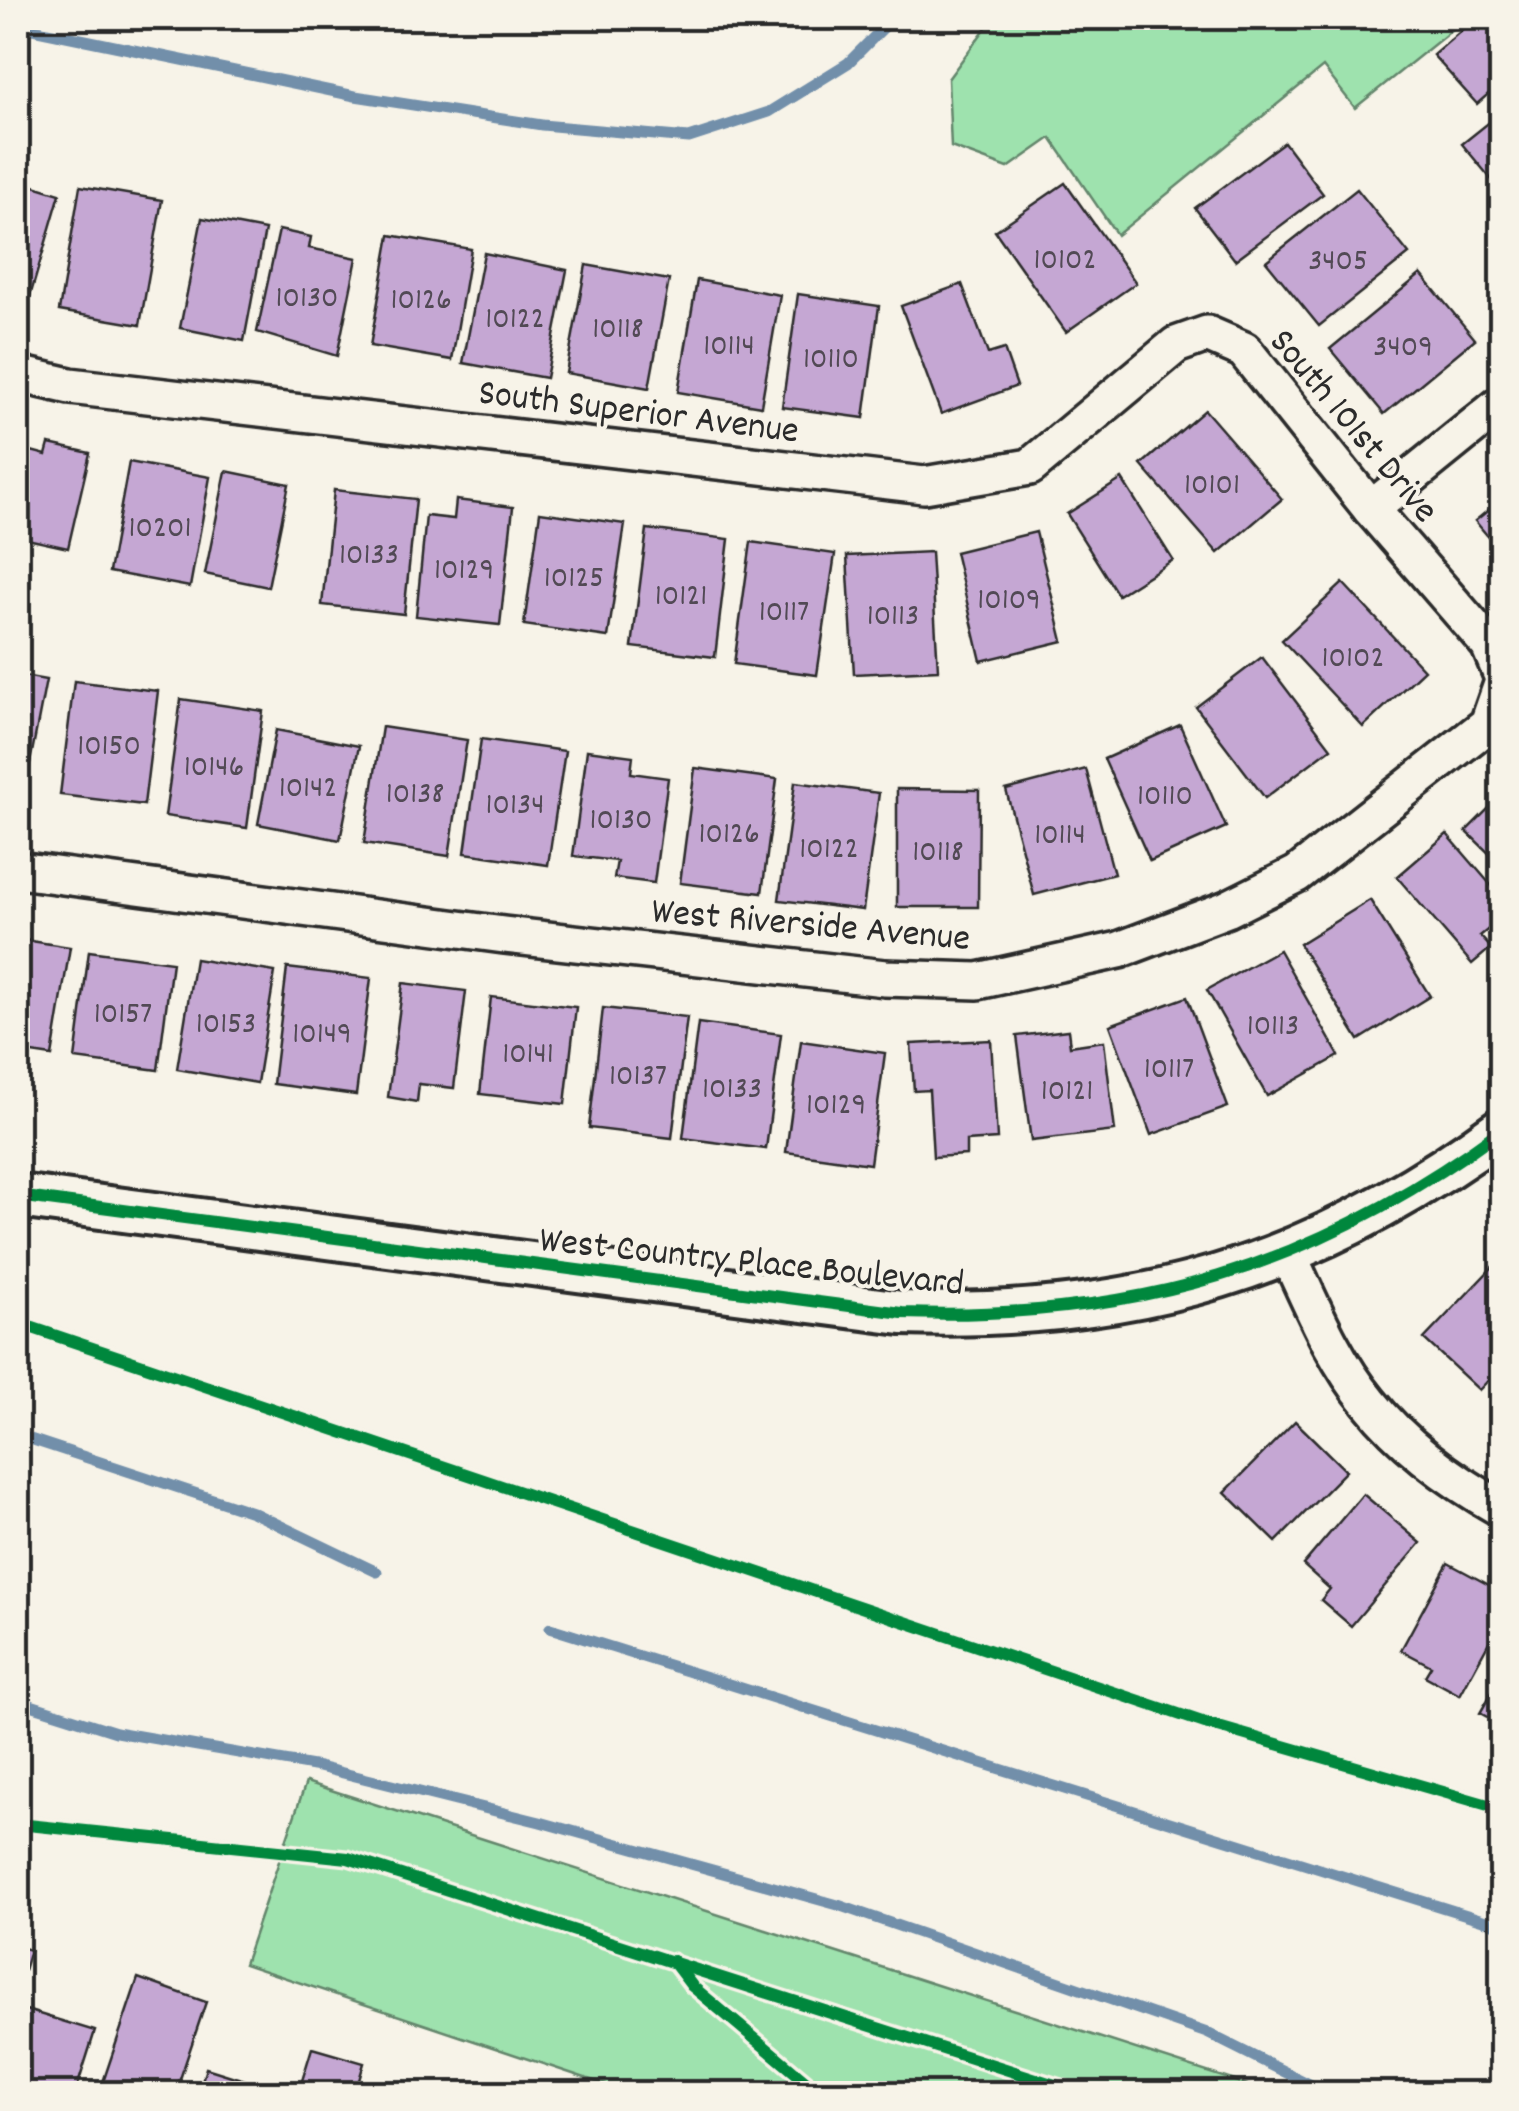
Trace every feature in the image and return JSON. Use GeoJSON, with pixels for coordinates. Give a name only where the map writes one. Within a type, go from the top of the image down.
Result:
{"type":"FeatureCollection","features":[{"type":"Feature","properties":{"kind":"street","name":"South Superior Avenue"},"geometry":{"type":"LineString","coordinates":[[18,374],[70,386],[924,486],[1030,467],[1176,345],[1207,334]]}},
{"type":"Feature","properties":{"kind":"street","name":"South 101st Drive"},"geometry":{"type":"LineString","coordinates":[[1207,334],[1244,350],[1372,509],[1489,644],[1502,680]]}},
{"type":"Feature","properties":{"kind":"street"},"geometry":{"type":"LineString","coordinates":[[1372,509],[1502,403]]}},
{"type":"Feature","properties":{"kind":"street","name":"West Riverside Avenue"},"geometry":{"type":"LineString","coordinates":[[18,870],[523,937],[886,978],[978,982],[1119,950],[1227,909],[1297,874],[1488,724],[1502,680]]}},
{"type":"Feature","properties":{"kind":"street","name":"West Country Place Boulevard"},"geometry":{"type":"LineString","coordinates":[[18,1196],[902,1312],[1021,1314],[1122,1302],[1205,1282],[1287,1252],[1377,1212],[1502,1129]]}},
{"type":"Feature","properties":{"kind":"street"},"geometry":{"type":"LineString","coordinates":[[1287,1252],[1324,1330],[1369,1402],[1429,1460],[1502,1509]]}},
{"type":"Feature","properties":{"kind":"green space"},"geometry":{"type":"Polygon","coordinates":[[[993,18],[1467,18],[1355,108],[1323,67],[1117,235],[1051,138],[1008,168],[951,147],[948,79],[993,18]]]}},
{"type":"Feature","properties":{"kind":"green space"},"geometry":{"type":"Polygon","coordinates":[[[306,1782],[1254,2087],[1252,2093],[618,2093],[618,2089],[244,1964],[306,1782]]]}},
{"type":"Feature","properties":{"kind":"building"},"geometry":{"type":"Polygon","coordinates":[[[1476,18],[1495,18],[1502,25],[1502,82],[1477,104],[1433,55],[1476,18]]]}},
{"type":"Feature","properties":{"kind":"building"},"geometry":{"type":"Polygon","coordinates":[[[1502,112],[1502,192],[1462,144],[1502,112]]]}},
{"type":"Feature","properties":{"kind":"building"},"geometry":{"type":"Polygon","coordinates":[[[1284,142],[1323,194],[1235,260],[1195,208],[1284,142]]]}},
{"type":"Feature","properties":{"kind":"building"},"geometry":{"type":"Polygon","coordinates":[[[18,181],[60,194],[29,300],[18,297],[18,181]]]}},
{"type":"Feature","properties":{"kind":"building"},"geometry":{"type":"Polygon","coordinates":[[[1065,183],[1136,283],[1066,332],[995,231],[1065,183]]]}},
{"type":"Feature","properties":{"kind":"building"},"geometry":{"type":"Polygon","coordinates":[[[80,186],[162,200],[140,325],[59,311],[80,186]]]}},
{"type":"Feature","properties":{"kind":"building"},"geometry":{"type":"Polygon","coordinates":[[[1357,189],[1409,254],[1319,326],[1266,261],[1357,189]]]}},
{"type":"Feature","properties":{"kind":"building"},"geometry":{"type":"Polygon","coordinates":[[[202,218],[265,230],[244,341],[180,328],[202,218]]]}},
{"type":"Feature","properties":{"kind":"building"},"geometry":{"type":"Polygon","coordinates":[[[279,230],[311,237],[309,248],[357,258],[337,356],[257,332],[279,230]]]}},
{"type":"Feature","properties":{"kind":"building"},"geometry":{"type":"Polygon","coordinates":[[[390,235],[471,249],[452,360],[370,346],[390,235]]]}},
{"type":"Feature","properties":{"kind":"building"},"geometry":{"type":"Polygon","coordinates":[[[484,253],[567,270],[546,378],[463,363],[484,253]]]}},
{"type":"Feature","properties":{"kind":"building"},"geometry":{"type":"Polygon","coordinates":[[[586,265],[669,280],[649,388],[566,373],[586,265]]]}},
{"type":"Feature","properties":{"kind":"building"},"geometry":{"type":"Polygon","coordinates":[[[1421,274],[1475,339],[1384,414],[1330,349],[1421,274]]]}},
{"type":"Feature","properties":{"kind":"building"},"geometry":{"type":"Polygon","coordinates":[[[697,280],[780,295],[761,406],[678,392],[697,280]]]}},
{"type":"Feature","properties":{"kind":"building"},"geometry":{"type":"Polygon","coordinates":[[[962,284],[988,354],[1004,349],[1017,386],[941,414],[901,306],[962,284]]]}},
{"type":"Feature","properties":{"kind":"building"},"geometry":{"type":"Polygon","coordinates":[[[798,294],[879,306],[864,418],[782,407],[798,294]]]}},
{"type":"Feature","properties":{"kind":"building"},"geometry":{"type":"Polygon","coordinates":[[[1205,410],[1282,499],[1218,553],[1141,465],[1205,410]]]}},
{"type":"Feature","properties":{"kind":"building"},"geometry":{"type":"Polygon","coordinates":[[[49,444],[90,453],[68,548],[18,537],[18,479],[24,449],[46,455],[49,444]]]}},
{"type":"Feature","properties":{"kind":"building"},"geometry":{"type":"Polygon","coordinates":[[[129,462],[210,477],[190,587],[109,572],[129,462]]]}},
{"type":"Feature","properties":{"kind":"building"},"geometry":{"type":"Polygon","coordinates":[[[226,471],[289,484],[268,587],[205,574],[226,471]]]}},
{"type":"Feature","properties":{"kind":"building"},"geometry":{"type":"Polygon","coordinates":[[[1122,479],[1173,560],[1118,595],[1067,514],[1122,479]]]}},
{"type":"Feature","properties":{"kind":"building"},"geometry":{"type":"Polygon","coordinates":[[[334,490],[416,499],[404,614],[322,605],[334,490]]]}},
{"type":"Feature","properties":{"kind":"building"},"geometry":{"type":"Polygon","coordinates":[[[1502,499],[1502,553],[1475,521],[1502,499]]]}},
{"type":"Feature","properties":{"kind":"building"},"geometry":{"type":"Polygon","coordinates":[[[456,500],[513,507],[500,625],[416,616],[426,516],[454,519],[456,500]]]}},
{"type":"Feature","properties":{"kind":"building"},"geometry":{"type":"Polygon","coordinates":[[[540,512],[625,524],[608,637],[524,625],[540,512]]]}},
{"type":"Feature","properties":{"kind":"building"},"geometry":{"type":"Polygon","coordinates":[[[647,529],[729,539],[715,657],[632,647],[647,529]]]}},
{"type":"Feature","properties":{"kind":"building"},"geometry":{"type":"Polygon","coordinates":[[[1036,532],[1063,641],[981,661],[955,552],[1036,532]]]}},
{"type":"Feature","properties":{"kind":"building"},"geometry":{"type":"Polygon","coordinates":[[[751,542],[835,554],[817,675],[734,664],[751,542]]]}},
{"type":"Feature","properties":{"kind":"building"},"geometry":{"type":"Polygon","coordinates":[[[931,552],[938,670],[854,674],[847,556],[931,552]]]}},
{"type":"Feature","properties":{"kind":"building"},"geometry":{"type":"Polygon","coordinates":[[[1343,583],[1424,670],[1363,727],[1282,640],[1343,583]]]}},
{"type":"Feature","properties":{"kind":"building"},"geometry":{"type":"Polygon","coordinates":[[[1262,657],[1331,748],[1265,798],[1196,707],[1262,657]]]}},
{"type":"Feature","properties":{"kind":"building"},"geometry":{"type":"Polygon","coordinates":[[[18,675],[46,680],[25,789],[18,788],[18,675]]]}},
{"type":"Feature","properties":{"kind":"building"},"geometry":{"type":"Polygon","coordinates":[[[74,681],[158,691],[144,805],[60,795],[74,681]]]}},
{"type":"Feature","properties":{"kind":"building"},"geometry":{"type":"Polygon","coordinates":[[[181,699],[263,711],[247,828],[165,816],[181,699]]]}},
{"type":"Feature","properties":{"kind":"building"},"geometry":{"type":"Polygon","coordinates":[[[1180,725],[1226,827],[1150,861],[1104,759],[1180,725]]]}},
{"type":"Feature","properties":{"kind":"building"},"geometry":{"type":"Polygon","coordinates":[[[382,727],[467,740],[449,856],[364,843],[382,727]]]}},
{"type":"Feature","properties":{"kind":"building"},"geometry":{"type":"Polygon","coordinates":[[[276,730],[359,746],[340,840],[258,824],[276,730]]]}},
{"type":"Feature","properties":{"kind":"building"},"geometry":{"type":"Polygon","coordinates":[[[481,739],[565,751],[548,865],[465,853],[481,739]]]}},
{"type":"Feature","properties":{"kind":"building"},"geometry":{"type":"Polygon","coordinates":[[[587,750],[633,756],[631,773],[668,778],[654,883],[614,878],[617,861],[573,856],[587,750]]]}},
{"type":"Feature","properties":{"kind":"building"},"geometry":{"type":"Polygon","coordinates":[[[695,768],[777,779],[762,893],[680,883],[695,768]]]}},
{"type":"Feature","properties":{"kind":"building"},"geometry":{"type":"Polygon","coordinates":[[[1086,769],[1114,874],[1034,895],[1006,790],[1086,769]]]}},
{"type":"Feature","properties":{"kind":"building"},"geometry":{"type":"Polygon","coordinates":[[[795,782],[879,793],[863,910],[779,900],[795,782]]]}},
{"type":"Feature","properties":{"kind":"building"},"geometry":{"type":"Polygon","coordinates":[[[897,789],[979,790],[978,907],[897,907],[897,789]]]}},
{"type":"Feature","properties":{"kind":"building"},"geometry":{"type":"Polygon","coordinates":[[[1502,795],[1502,866],[1466,831],[1502,795]]]}},
{"type":"Feature","properties":{"kind":"building"},"geometry":{"type":"Polygon","coordinates":[[[1447,834],[1502,898],[1502,918],[1480,936],[1491,948],[1472,964],[1397,877],[1447,834]]]}},
{"type":"Feature","properties":{"kind":"building"},"geometry":{"type":"Polygon","coordinates":[[[1370,900],[1430,996],[1359,1040],[1299,944],[1370,900]]]}},
{"type":"Feature","properties":{"kind":"building"},"geometry":{"type":"Polygon","coordinates":[[[18,939],[70,947],[52,1056],[18,1051],[18,939]]]}},
{"type":"Feature","properties":{"kind":"building"},"geometry":{"type":"Polygon","coordinates":[[[1279,950],[1339,1056],[1267,1096],[1207,990],[1279,950]]]}},
{"type":"Feature","properties":{"kind":"building"},"geometry":{"type":"Polygon","coordinates":[[[89,951],[172,962],[158,1070],[75,1059],[89,951]]]}},
{"type":"Feature","properties":{"kind":"building"},"geometry":{"type":"Polygon","coordinates":[[[195,959],[275,972],[257,1083],[177,1069],[195,959]]]}},
{"type":"Feature","properties":{"kind":"building"},"geometry":{"type":"Polygon","coordinates":[[[287,968],[371,978],[356,1095],[273,1084],[287,968]]]}},
{"type":"Feature","properties":{"kind":"building"},"geometry":{"type":"Polygon","coordinates":[[[403,983],[466,991],[454,1088],[419,1084],[417,1102],[388,1097],[403,983]]]}},
{"type":"Feature","properties":{"kind":"building"},"geometry":{"type":"Polygon","coordinates":[[[491,997],[576,1007],[565,1104],[480,1094],[491,997]]]}},
{"type":"Feature","properties":{"kind":"building"},"geometry":{"type":"Polygon","coordinates":[[[1187,997],[1228,1107],[1151,1135],[1110,1025],[1187,997]]]}},
{"type":"Feature","properties":{"kind":"building"},"geometry":{"type":"Polygon","coordinates":[[[603,1008],[687,1017],[672,1138],[589,1128],[603,1008]]]}},
{"type":"Feature","properties":{"kind":"building"},"geometry":{"type":"Polygon","coordinates":[[[698,1023],[781,1034],[766,1149],[683,1138],[698,1023]]]}},
{"type":"Feature","properties":{"kind":"building"},"geometry":{"type":"Polygon","coordinates":[[[1068,1030],[1070,1046],[1104,1041],[1115,1131],[1031,1141],[1017,1036],[1068,1030]]]}},
{"type":"Feature","properties":{"kind":"building"},"geometry":{"type":"Polygon","coordinates":[[[991,1040],[997,1139],[966,1141],[966,1155],[933,1157],[929,1090],[914,1091],[911,1044],[991,1040]]]}},
{"type":"Feature","properties":{"kind":"building"},"geometry":{"type":"Polygon","coordinates":[[[801,1041],[885,1053],[870,1164],[786,1152],[801,1041]]]}},
{"type":"Feature","properties":{"kind":"building"},"geometry":{"type":"Polygon","coordinates":[[[1502,1257],[1502,1366],[1479,1390],[1424,1339],[1502,1257]]]}},
{"type":"Feature","properties":{"kind":"building"},"geometry":{"type":"Polygon","coordinates":[[[1295,1421],[1346,1471],[1276,1542],[1225,1492],[1295,1421]]]}},
{"type":"Feature","properties":{"kind":"building"},"geometry":{"type":"Polygon","coordinates":[[[1363,1494],[1421,1543],[1351,1626],[1321,1600],[1330,1589],[1303,1565],[1363,1494]]]}},
{"type":"Feature","properties":{"kind":"building"},"geometry":{"type":"Polygon","coordinates":[[[1448,1563],[1502,1592],[1502,1618],[1460,1695],[1425,1676],[1431,1666],[1401,1650],[1448,1563]]]}},
{"type":"Feature","properties":{"kind":"building"},"geometry":{"type":"Polygon","coordinates":[[[1502,1675],[1502,1725],[1480,1713],[1502,1675]]]}},
{"type":"Feature","properties":{"kind":"building"},"geometry":{"type":"Polygon","coordinates":[[[18,1946],[30,1950],[18,1991],[18,1946]]]}},
{"type":"Feature","properties":{"kind":"building"},"geometry":{"type":"Polygon","coordinates":[[[138,1978],[206,2002],[175,2094],[99,2094],[138,1978]]]}},
{"type":"Feature","properties":{"kind":"building"},"geometry":{"type":"Polygon","coordinates":[[[26,2010],[95,2031],[75,2094],[57,2094],[18,2081],[18,2037],[26,2010]]]}},
{"type":"Feature","properties":{"kind":"building"},"geometry":{"type":"Polygon","coordinates":[[[312,2048],[364,2063],[355,2094],[298,2094],[312,2048]]]}},
{"type":"Feature","properties":{"kind":"building"},"geometry":{"type":"Polygon","coordinates":[[[206,2068],[276,2090],[275,2094],[198,2094],[206,2068]]]}},
{"type":"Feature","properties":{"kind":"building"},"geometry":{"type":"Polygon","coordinates":[[[407,2083],[442,2094],[404,2094],[407,2083]]]}},
{"type":"Feature","properties":{"kind":"waterway"},"geometry":{"type":"LineString","coordinates":[[18,26],[355,96],[542,125],[689,138],[769,112],[848,63],[893,18]]}},
{"type":"Feature","properties":{"kind":"waterway"},"geometry":{"type":"LineString","coordinates":[[18,1435],[252,1512],[377,1572]]}},
{"type":"Feature","properties":{"kind":"waterway"},"geometry":{"type":"LineString","coordinates":[[550,1628],[1502,1926]]}},
{"type":"Feature","properties":{"kind":"waterway"},"geometry":{"type":"LineString","coordinates":[[18,1701],[116,1732],[319,1767],[540,1822],[838,1905],[1207,2033],[1329,2094]]}},
{"type":"Feature","properties":{"kind":"cycle path"},"geometry":{"type":"LineString","coordinates":[[18,1196],[902,1313],[987,1313],[1067,1307],[1144,1295],[1219,1276],[1362,1218],[1502,1129]]}},
{"type":"Feature","properties":{"kind":"cycle path"},"geometry":{"type":"LineString","coordinates":[[18,1323],[1208,1724],[1502,1809]]}},
{"type":"Feature","properties":{"kind":"cycle path"},"geometry":{"type":"LineString","coordinates":[[18,1824],[348,1858],[1083,2094]]}},
{"type":"Feature","properties":{"kind":"cycle path"},"geometry":{"type":"LineString","coordinates":[[673,1961],[692,1986],[821,2094]]}}]}
